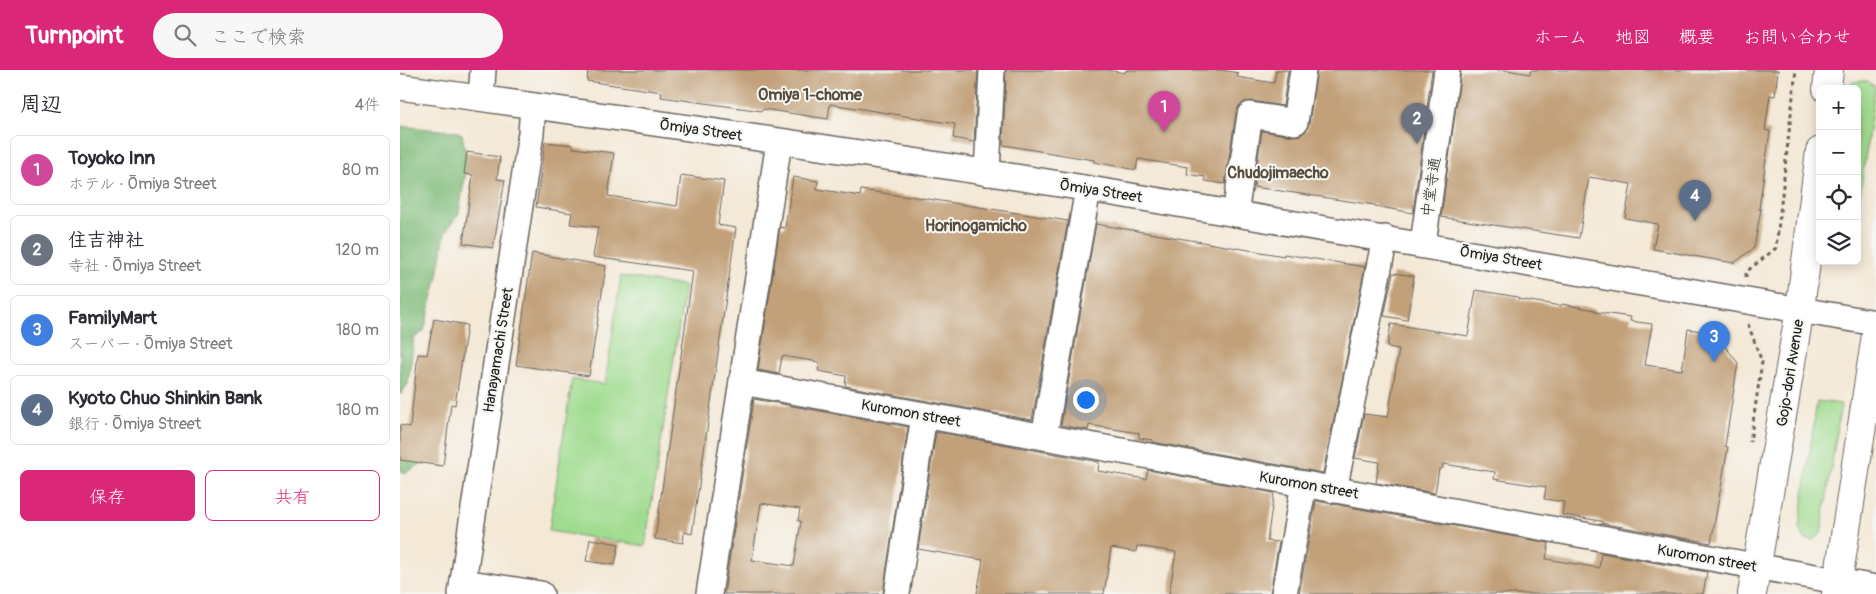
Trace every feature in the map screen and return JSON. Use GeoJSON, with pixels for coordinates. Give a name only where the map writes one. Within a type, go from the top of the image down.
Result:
{"type":"FeatureCollection","features":[{"type":"Feature","properties":{"kind":"highway"},"geometry":{"type":"LineString","coordinates":[[1827,85],[1829,70]]}},
{"type":"Feature","properties":{"kind":"highway","name":"Gojo-dori Avenue"},"geometry":{"type":"LineString","coordinates":[[1752,594],[1800,309],[1817,175]]}},
{"type":"Feature","properties":{"kind":"highway"},"geometry":{"type":"LineString","coordinates":[[1837,587],[1876,335]]}},
{"type":"Feature","properties":{"kind":"street"},"geometry":{"type":"LineString","coordinates":[[481,98],[483,70]]}},
{"type":"Feature","properties":{"kind":"street"},"geometry":{"type":"LineString","coordinates":[[987,173],[992,70]]}},
{"type":"Feature","properties":{"kind":"street"},"geometry":{"type":"LineString","coordinates":[[1235,214],[1250,115],[1295,122],[1303,70]]}},
{"type":"Feature","properties":{"kind":"street","name":"中堂寺通"},"geometry":{"type":"LineString","coordinates":[[1423,244],[1448,70]]}},
{"type":"Feature","properties":{"kind":"street","name":"Ōmiya Street"},"geometry":{"type":"LineString","coordinates":[[400,87],[1088,188],[1876,323]]}},
{"type":"Feature","properties":{"kind":"street","name":"Hanayamachi Street"},"geometry":{"type":"LineString","coordinates":[[462,588],[531,133],[533,106]]}},
{"type":"Feature","properties":{"kind":"street"},"geometry":{"type":"LineString","coordinates":[[709,594],[779,142]]}},
{"type":"Feature","properties":{"kind":"street"},"geometry":{"type":"LineString","coordinates":[[1044,437],[1088,188]]}},
{"type":"Feature","properties":{"kind":"street"},"geometry":{"type":"LineString","coordinates":[[1334,490],[1385,238]]}},
{"type":"Feature","properties":{"kind":"street","name":"Kuromon street"},"geometry":{"type":"LineString","coordinates":[[742,382],[1757,567],[1837,587],[1876,588]]}},
{"type":"Feature","properties":{"kind":"street"},"geometry":{"type":"LineString","coordinates":[[897,594],[924,415]]}},
{"type":"Feature","properties":{"kind":"street"},"geometry":{"type":"LineString","coordinates":[[1284,594],[1304,484]]}},
{"type":"Feature","properties":{"kind":"street"},"geometry":{"type":"LineString","coordinates":[[462,588],[541,594]]}},
{"type":"Feature","properties":{"kind":"path"},"geometry":{"type":"LineString","coordinates":[[1749,449],[1762,362],[1742,310],[1746,272],[1776,248],[1796,70]]}},
{"type":"Feature","properties":{"kind":"green space"},"geometry":{"type":"Polygon","coordinates":[[[1868,81],[1875,87],[1861,189],[1861,85],[1850,85],[1853,82],[1868,81]]]}},
{"type":"Feature","properties":{"kind":"green space"},"geometry":{"type":"Polygon","coordinates":[[[400,126],[462,134],[467,164],[459,213],[445,233],[438,276],[424,331],[414,338],[408,384],[400,395],[400,126]]]}},
{"type":"Feature","properties":{"kind":"green space"},"geometry":{"type":"Polygon","coordinates":[[[621,276],[685,286],[645,546],[549,531],[572,379],[605,384],[621,276]]]}},
{"type":"Feature","properties":{"kind":"green space"},"geometry":{"type":"Polygon","coordinates":[[[1817,401],[1841,404],[1821,534],[1813,540],[1805,539],[1799,529],[1817,401]]]}},
{"type":"Feature","properties":{"kind":"green space"},"geometry":{"type":"Polygon","coordinates":[[[400,448],[430,459],[405,473],[400,471],[400,448]]]}},
{"type":"Feature","properties":{"kind":"building"},"geometry":{"type":"Polygon","coordinates":[[[588,70],[978,70],[974,142],[953,138],[955,124],[830,104],[828,119],[661,97],[662,92],[587,81],[588,70]]]}},
{"type":"Feature","properties":{"kind":"building"},"geometry":{"type":"Polygon","coordinates":[[[1006,70],[1107,70],[1125,73],[1126,70],[1222,70],[1238,73],[1237,77],[1274,83],[1276,70],[1288,70],[1283,106],[1252,101],[1244,102],[1239,106],[1236,113],[1225,184],[1205,181],[1205,177],[1187,174],[1188,167],[1138,159],[1136,170],[1094,162],[1094,160],[1003,145],[1006,70]]]}},
{"type":"Feature","properties":{"kind":"building"},"geometry":{"type":"Polygon","coordinates":[[[1317,70],[1432,70],[1413,213],[1375,205],[1254,187],[1262,131],[1293,136],[1301,135],[1306,131],[1309,124],[1317,70]]]}},
{"type":"Feature","properties":{"kind":"building"},"geometry":{"type":"Polygon","coordinates":[[[1461,70],[1507,70],[1530,74],[1531,70],[1778,70],[1775,96],[1770,95],[1765,130],[1770,131],[1759,209],[1761,209],[1754,248],[1734,263],[1653,249],[1658,224],[1625,218],[1631,184],[1589,177],[1579,238],[1441,217],[1461,70]]]}},
{"type":"Feature","properties":{"kind":"building"},"geometry":{"type":"Polygon","coordinates":[[[545,142],[573,145],[573,148],[614,153],[608,196],[677,206],[681,175],[724,181],[718,225],[736,228],[692,534],[684,532],[683,543],[655,539],[693,271],[593,257],[598,227],[570,224],[572,213],[536,207],[545,142]]]}},
{"type":"Feature","properties":{"kind":"building"},"geometry":{"type":"Polygon","coordinates":[[[467,152],[500,157],[497,179],[505,180],[493,248],[463,243],[473,175],[464,174],[467,152]]]}},
{"type":"Feature","properties":{"kind":"building"},"geometry":{"type":"Polygon","coordinates":[[[793,177],[818,181],[817,189],[860,196],[861,190],[1068,221],[1032,420],[845,386],[846,376],[818,371],[819,362],[782,356],[779,374],[758,370],[780,227],[785,228],[793,177]]]}},
{"type":"Feature","properties":{"kind":"building"},"geometry":{"type":"Polygon","coordinates":[[[1096,224],[1284,256],[1284,254],[1365,267],[1323,473],[1152,442],[1153,440],[1139,438],[1139,433],[1089,425],[1088,430],[1061,425],[1096,224]]]}},
{"type":"Feature","properties":{"kind":"building"},"geometry":{"type":"Polygon","coordinates":[[[532,253],[606,266],[589,376],[516,365],[532,253]]]}},
{"type":"Feature","properties":{"kind":"building"},"geometry":{"type":"Polygon","coordinates":[[[1393,273],[1414,276],[1407,320],[1384,316],[1393,273]]]}},
{"type":"Feature","properties":{"kind":"building"},"geometry":{"type":"Polygon","coordinates":[[[1476,290],[1518,297],[1518,299],[1595,310],[1595,312],[1631,317],[1630,321],[1652,324],[1645,365],[1682,370],[1688,329],[1715,333],[1738,363],[1725,446],[1728,447],[1711,543],[1562,515],[1564,502],[1544,499],[1546,487],[1494,479],[1495,472],[1443,464],[1442,469],[1439,469],[1435,493],[1376,483],[1379,462],[1355,458],[1364,414],[1388,417],[1399,349],[1387,347],[1391,324],[1468,336],[1476,290]]]}},
{"type":"Feature","properties":{"kind":"building"},"geometry":{"type":"Polygon","coordinates":[[[434,319],[467,325],[455,405],[451,404],[443,466],[400,460],[400,425],[410,427],[418,354],[427,355],[434,319]]]}},
{"type":"Feature","properties":{"kind":"building"},"geometry":{"type":"Polygon","coordinates":[[[754,399],[908,427],[883,594],[724,594],[754,399]],[[761,503],[752,560],[794,566],[801,521],[798,521],[800,509],[761,503]]]}},
{"type":"Feature","properties":{"kind":"building"},"geometry":{"type":"Polygon","coordinates":[[[936,432],[1099,462],[1098,471],[1146,479],[1148,470],[1274,493],[1267,541],[1279,542],[1270,594],[1169,594],[1176,552],[1137,546],[1136,552],[1111,548],[1104,594],[977,594],[983,560],[918,549],[936,432]]]}},
{"type":"Feature","properties":{"kind":"building"},"geometry":{"type":"Polygon","coordinates":[[[1316,501],[1549,543],[1546,559],[1599,568],[1601,553],[1707,572],[1703,594],[1299,594],[1316,501]]]}},
{"type":"Feature","properties":{"kind":"building"},"geometry":{"type":"Polygon","coordinates":[[[590,539],[619,544],[615,565],[586,561],[590,539]]]}},
{"type":"Feature","properties":{"kind":"place","name":"Toyoko Inn"},"geometry":{"type":"Point","coordinates":[1164,132]}},
{"type":"Feature","properties":{"kind":"place","name":"住吉神社"},"geometry":{"type":"Point","coordinates":[1417,144]}},
{"type":"Feature","properties":{"kind":"place","name":"Kyoto Chuo Shinkin Bank"},"geometry":{"type":"Point","coordinates":[1695,221]}},
{"type":"Feature","properties":{"kind":"place","name":"FamilyMart"},"geometry":{"type":"Point","coordinates":[1714,362]}},
{"type":"Feature","properties":{"kind":"district","name":"Omiya 1-chome"},"geometry":{"type":"Point","coordinates":[810,94]}},
{"type":"Feature","properties":{"kind":"district","name":"Chudojimaecho"},"geometry":{"type":"Point","coordinates":[1278,172]}},
{"type":"Feature","properties":{"kind":"district","name":"Horinogamicho"},"geometry":{"type":"Point","coordinates":[976,225]}}]}
